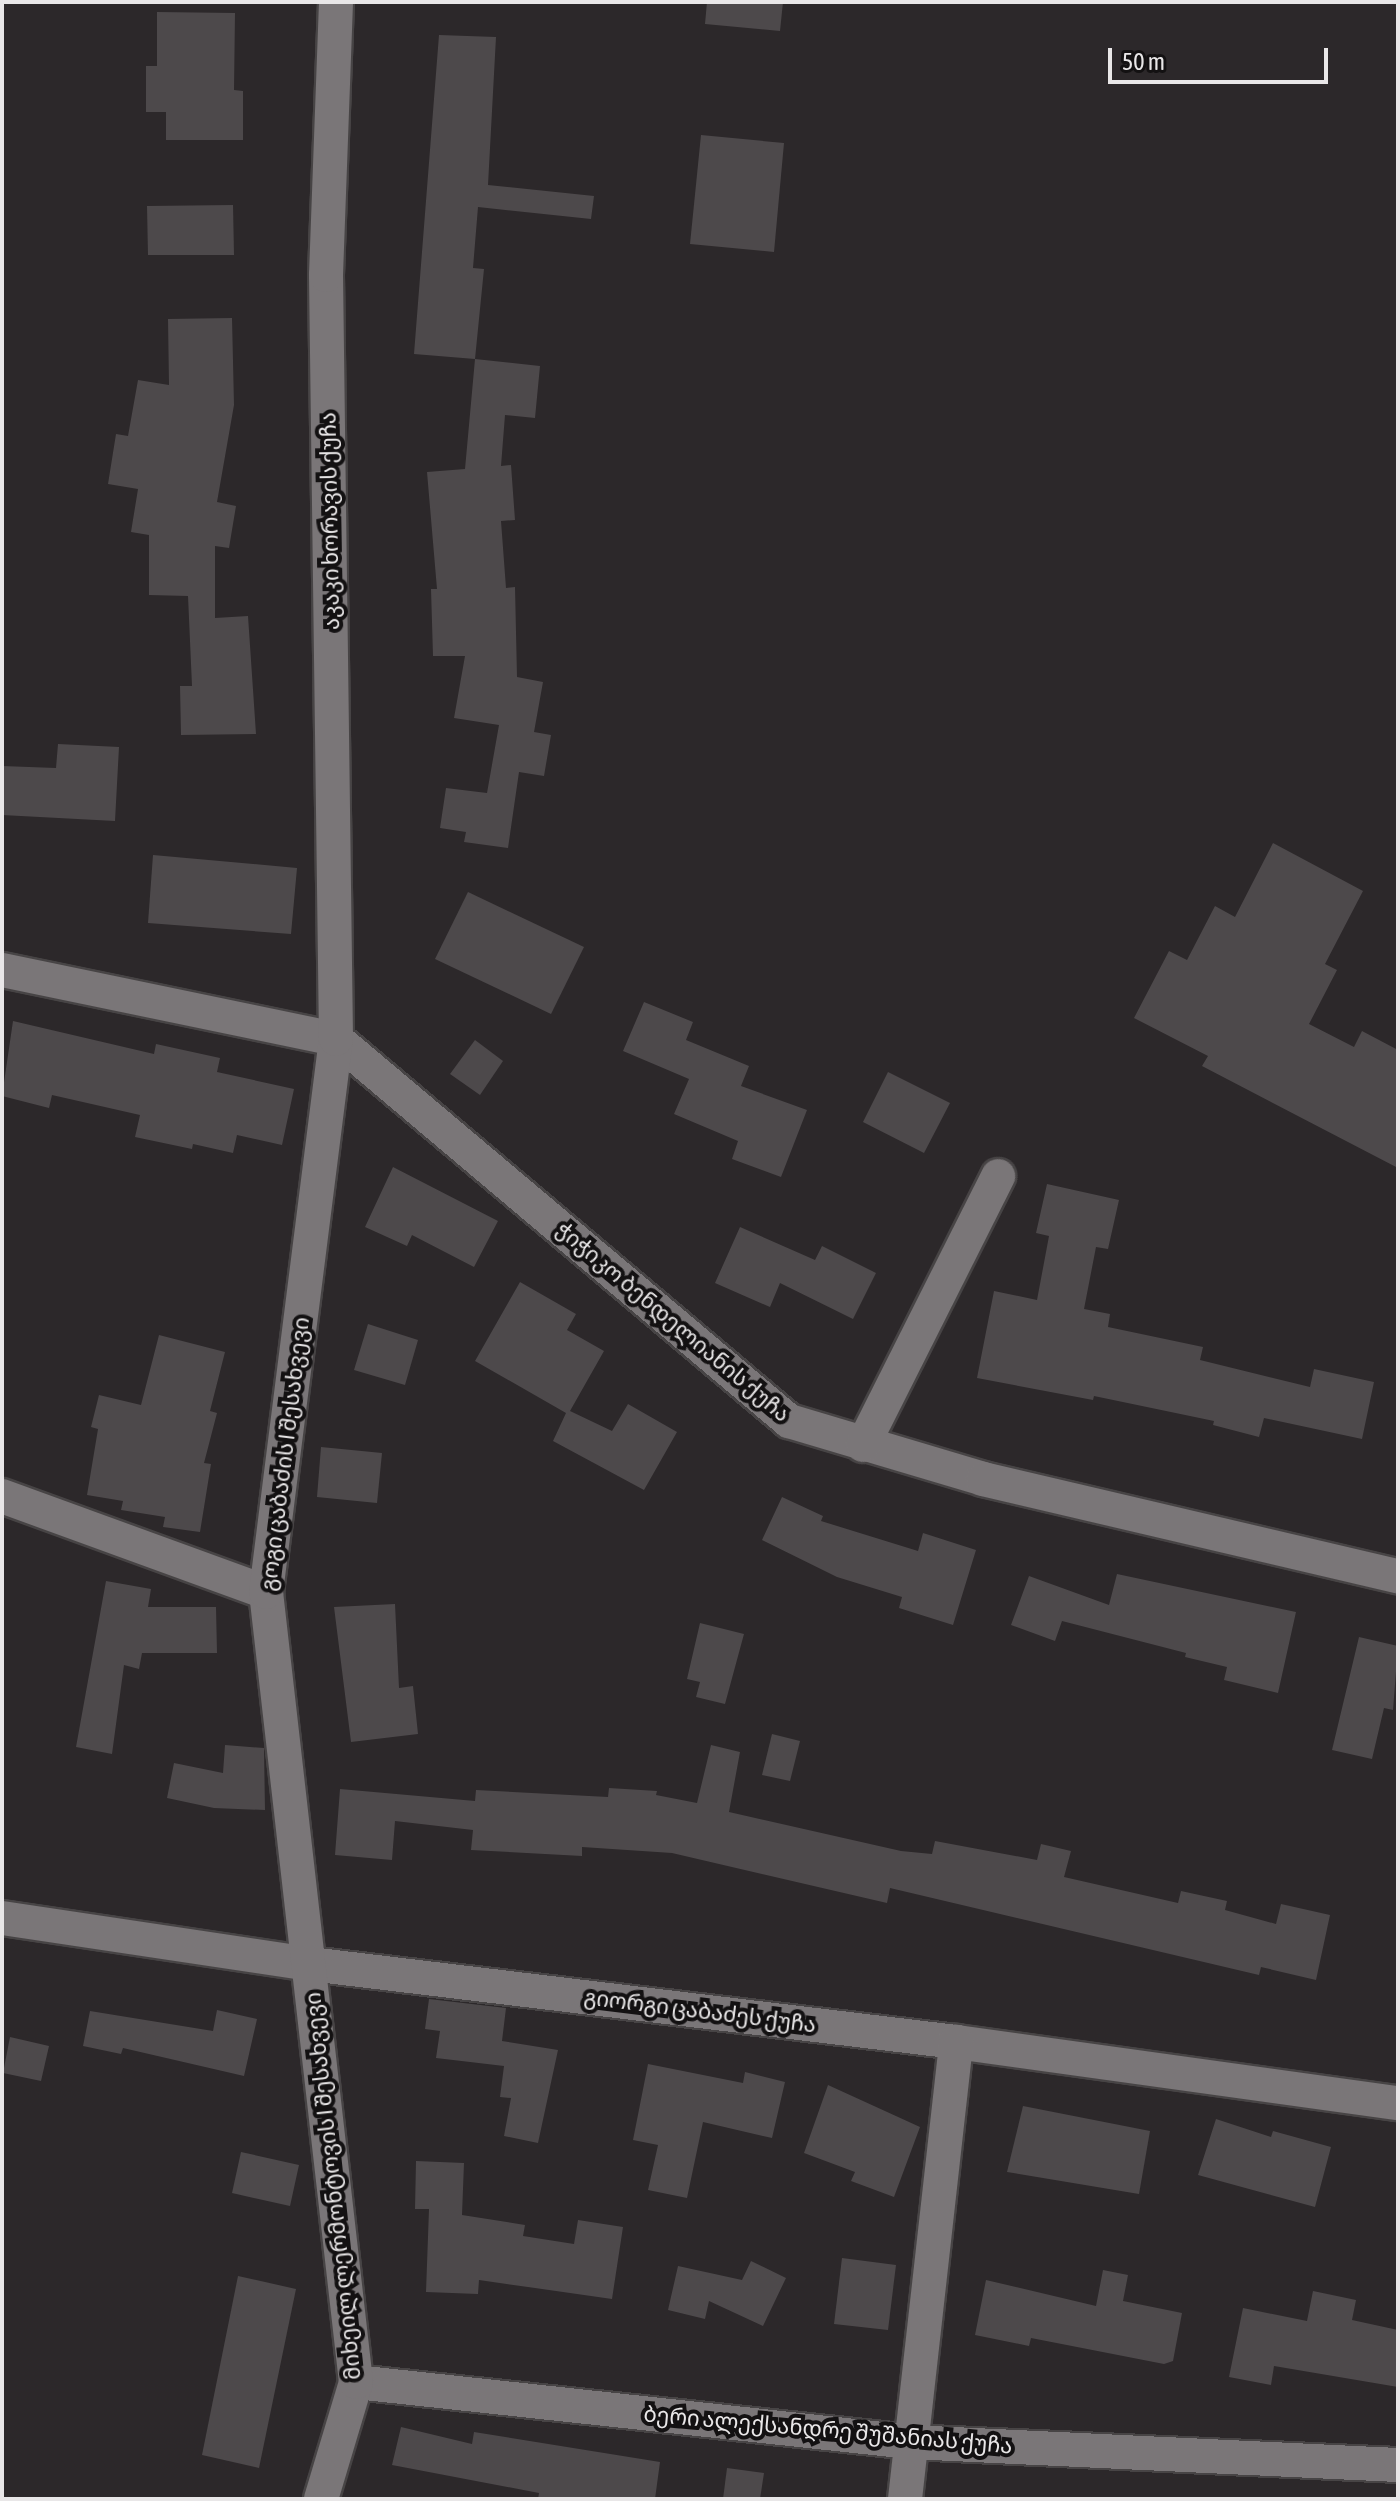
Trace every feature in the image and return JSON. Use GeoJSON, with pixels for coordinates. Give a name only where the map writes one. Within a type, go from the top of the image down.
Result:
{"type":"FeatureCollection","features":[{"type":"Feature","properties":{"kind":"street","name":"აკაკი ხორავის ქუჩა"},"geometry":{"type":"LineString","coordinates":[[336,2],[326,275],[336,1039]]}},
{"type":"Feature","properties":{"kind":"street","name":"ჭიჭიკო ბენდელიანის ქუჩა"},"geometry":{"type":"LineString","coordinates":[[2,970],[336,1039],[789,1421],[983,1479],[1398,1576]]}},
{"type":"Feature","properties":{"kind":"street","name":"გოგი ცაბაძის I შესახვევი"},"geometry":{"type":"LineString","coordinates":[[310,1964],[266,1592],[336,1039]]}},
{"type":"Feature","properties":{"kind":"street"},"geometry":{"type":"LineString","coordinates":[[863,1445],[998,1176]]}},
{"type":"Feature","properties":{"kind":"street"},"geometry":{"type":"LineString","coordinates":[[2,1496],[266,1592]]}},
{"type":"Feature","properties":{"kind":"street","name":"გიორგი ცაბაძეს ქუჩა"},"geometry":{"type":"LineString","coordinates":[[2,1918],[310,1964],[956,2042],[1398,2103]]}},
{"type":"Feature","properties":{"kind":"street","name":"მიხეილ ლერმონტოვის I შესახვევი"},"geometry":{"type":"LineString","coordinates":[[310,1964],[356,2382],[321,2499]]}},
{"type":"Feature","properties":{"kind":"street"},"geometry":{"type":"LineString","coordinates":[[905,2499],[956,2042]]}},
{"type":"Feature","properties":{"kind":"street","name":"ბერი ალექსანდრე შუშანიას ქუჩა"},"geometry":{"type":"LineString","coordinates":[[356,2382],[910,2442],[1398,2465]]}},
{"type":"Feature","properties":{"kind":"building"},"geometry":{"type":"Polygon","coordinates":[[[707,2],[783,2],[780,31],[705,24],[707,2]]]}},
{"type":"Feature","properties":{"kind":"building"},"geometry":{"type":"Polygon","coordinates":[[[157,12],[235,13],[234,90],[243,91],[243,140],[166,140],[166,112],[146,112],[146,66],[157,66],[157,12]]]}},
{"type":"Feature","properties":{"kind":"building"},"geometry":{"type":"Polygon","coordinates":[[[439,35],[496,37],[488,185],[594,196],[591,219],[478,207],[473,268],[484,269],[475,359],[414,354],[439,35]]]}},
{"type":"Feature","properties":{"kind":"building"},"geometry":{"type":"Polygon","coordinates":[[[701,135],[784,143],[774,252],[690,244],[701,135]]]}},
{"type":"Feature","properties":{"kind":"building"},"geometry":{"type":"Polygon","coordinates":[[[233,205],[234,255],[148,255],[147,206],[233,205]]]}},
{"type":"Feature","properties":{"kind":"building"},"geometry":{"type":"Polygon","coordinates":[[[232,318],[234,405],[217,502],[236,506],[229,548],[215,546],[215,618],[248,616],[256,734],[181,735],[180,686],[192,686],[188,596],[149,595],[149,535],[131,532],[138,489],[108,484],[116,434],[128,436],[138,380],[169,385],[168,319],[232,318]]]}},
{"type":"Feature","properties":{"kind":"building"},"geometry":{"type":"Polygon","coordinates":[[[475,359],[540,366],[535,418],[505,415],[501,466],[511,465],[515,520],[501,521],[506,588],[515,587],[517,677],[543,682],[534,732],[551,735],[544,776],[519,772],[508,848],[464,842],[466,832],[440,828],[446,788],[487,793],[499,725],[454,718],[465,656],[433,656],[431,589],[437,589],[427,472],[465,469],[475,359]]]}},
{"type":"Feature","properties":{"kind":"building"},"geometry":{"type":"Polygon","coordinates":[[[58,744],[119,747],[115,821],[2,815],[2,766],[56,768],[58,744]]]}},
{"type":"Feature","properties":{"kind":"building"},"geometry":{"type":"Polygon","coordinates":[[[1273,843],[1363,891],[1325,964],[1337,970],[1309,1024],[1354,1047],[1362,1031],[1398,1050],[1398,1168],[1202,1066],[1208,1056],[1134,1018],[1169,951],[1187,960],[1215,906],[1235,917],[1273,843]]]}},
{"type":"Feature","properties":{"kind":"building"},"geometry":{"type":"Polygon","coordinates":[[[153,855],[297,868],[291,934],[148,923],[153,855]]]}},
{"type":"Feature","properties":{"kind":"building"},"geometry":{"type":"Polygon","coordinates":[[[468,892],[584,947],[551,1014],[435,959],[468,892]]]}},
{"type":"Feature","properties":{"kind":"building"},"geometry":{"type":"Polygon","coordinates":[[[644,1002],[693,1022],[686,1040],[749,1066],[741,1086],[807,1110],[781,1177],[732,1159],[738,1141],[674,1114],[689,1079],[623,1051],[644,1002]]]}},
{"type":"Feature","properties":{"kind":"building"},"geometry":{"type":"Polygon","coordinates":[[[13,1021],[154,1054],[156,1044],[220,1058],[217,1072],[294,1089],[282,1145],[237,1135],[233,1153],[193,1144],[192,1149],[135,1137],[140,1115],[52,1095],[49,1108],[2,1096],[13,1021]]]}},
{"type":"Feature","properties":{"kind":"building"},"geometry":{"type":"Polygon","coordinates":[[[475,1040],[503,1061],[480,1095],[450,1074],[475,1040]]]}},
{"type":"Feature","properties":{"kind":"building"},"geometry":{"type":"Polygon","coordinates":[[[888,1072],[950,1103],[924,1153],[863,1122],[888,1072]]]}},
{"type":"Feature","properties":{"kind":"building"},"geometry":{"type":"Polygon","coordinates":[[[393,1167],[498,1221],[474,1267],[412,1235],[407,1246],[365,1227],[393,1167]]]}},
{"type":"Feature","properties":{"kind":"building"},"geometry":{"type":"Polygon","coordinates":[[[1047,1184],[1119,1200],[1108,1249],[1096,1247],[1084,1309],[1110,1314],[1108,1327],[1203,1347],[1200,1360],[1310,1387],[1314,1369],[1374,1382],[1362,1439],[1264,1418],[1259,1437],[1213,1425],[1214,1421],[1094,1396],[1093,1400],[977,1378],[994,1291],[1037,1300],[1049,1236],[1036,1233],[1047,1184]]]}},
{"type":"Feature","properties":{"kind":"building"},"geometry":{"type":"Polygon","coordinates":[[[740,1227],[815,1260],[822,1246],[876,1273],[853,1319],[780,1283],[770,1307],[715,1283],[740,1227]]]}},
{"type":"Feature","properties":{"kind":"building"},"geometry":{"type":"Polygon","coordinates":[[[520,1282],[576,1314],[567,1330],[604,1351],[570,1411],[612,1431],[628,1404],[677,1432],[644,1490],[553,1441],[566,1413],[475,1361],[520,1282]]]}},
{"type":"Feature","properties":{"kind":"building"},"geometry":{"type":"Polygon","coordinates":[[[368,1324],[418,1340],[405,1385],[354,1370],[368,1324]]]}},
{"type":"Feature","properties":{"kind":"building"},"geometry":{"type":"Polygon","coordinates":[[[159,1335],[225,1352],[210,1411],[217,1413],[204,1463],[211,1464],[200,1532],[163,1527],[165,1517],[121,1510],[123,1501],[87,1495],[98,1429],[91,1427],[99,1395],[141,1405],[159,1335]]]}},
{"type":"Feature","properties":{"kind":"building"},"geometry":{"type":"Polygon","coordinates":[[[321,1447],[382,1453],[377,1503],[317,1497],[321,1447]]]}},
{"type":"Feature","properties":{"kind":"building"},"geometry":{"type":"Polygon","coordinates":[[[782,1497],[823,1516],[821,1521],[918,1551],[923,1533],[976,1550],[953,1625],[899,1608],[902,1597],[837,1577],[762,1540],[782,1497]]]}},
{"type":"Feature","properties":{"kind":"building"},"geometry":{"type":"Polygon","coordinates":[[[1117,1574],[1296,1612],[1278,1693],[1224,1680],[1227,1667],[1185,1657],[1186,1653],[1062,1621],[1055,1641],[1011,1625],[1029,1576],[1109,1605],[1117,1574]]]}},
{"type":"Feature","properties":{"kind":"building"},"geometry":{"type":"Polygon","coordinates":[[[106,1581],[151,1589],[148,1607],[216,1607],[217,1653],[142,1653],[139,1669],[124,1665],[112,1754],[76,1747],[106,1581]]]}},
{"type":"Feature","properties":{"kind":"building"},"geometry":{"type":"Polygon","coordinates":[[[395,1604],[399,1688],[413,1686],[418,1734],[351,1742],[334,1607],[395,1604]]]}},
{"type":"Feature","properties":{"kind":"building"},"geometry":{"type":"Polygon","coordinates":[[[700,1623],[744,1634],[725,1704],[696,1697],[700,1682],[687,1679],[700,1623]]]}},
{"type":"Feature","properties":{"kind":"building"},"geometry":{"type":"Polygon","coordinates":[[[1359,1637],[1398,1646],[1393,1710],[1384,1708],[1372,1759],[1332,1750],[1359,1637]]]}},
{"type":"Feature","properties":{"kind":"building"},"geometry":{"type":"Polygon","coordinates":[[[772,1734],[800,1741],[790,1781],[762,1775],[772,1734]]]}},
{"type":"Feature","properties":{"kind":"building"},"geometry":{"type":"Polygon","coordinates":[[[225,1745],[264,1748],[265,1810],[214,1808],[167,1798],[174,1763],[223,1773],[225,1745]]]}},
{"type":"Feature","properties":{"kind":"building"},"geometry":{"type":"Polygon","coordinates":[[[711,1745],[740,1752],[729,1812],[901,1851],[932,1854],[935,1841],[1037,1860],[1041,1844],[1071,1851],[1064,1877],[1178,1903],[1181,1891],[1227,1901],[1225,1910],[1276,1924],[1281,1904],[1330,1915],[1316,1980],[1261,1967],[1259,1975],[890,1888],[887,1903],[672,1853],[582,1847],[582,1856],[471,1850],[473,1830],[395,1821],[392,1860],[335,1855],[340,1789],[475,1801],[476,1790],[608,1797],[609,1788],[657,1791],[656,1795],[697,1803],[711,1745]]]}},
{"type":"Feature","properties":{"kind":"building"},"geometry":{"type":"Polygon","coordinates":[[[429,1999],[506,2008],[502,2041],[558,2050],[538,2143],[504,2136],[511,2098],[500,2097],[504,2066],[436,2058],[440,2031],[425,2029],[429,1999]]]}},
{"type":"Feature","properties":{"kind":"building"},"geometry":{"type":"Polygon","coordinates":[[[217,2010],[257,2019],[244,2076],[123,2048],[121,2054],[83,2046],[90,2011],[213,2031],[217,2010]]]}},
{"type":"Feature","properties":{"kind":"building"},"geometry":{"type":"Polygon","coordinates":[[[10,2037],[49,2046],[41,2081],[3,2073],[10,2037]]]}},
{"type":"Feature","properties":{"kind":"building"},"geometry":{"type":"Polygon","coordinates":[[[648,2064],[743,2083],[745,2072],[785,2082],[772,2138],[703,2122],[687,2198],[648,2190],[658,2145],[633,2140],[648,2064]]]}},
{"type":"Feature","properties":{"kind":"building"},"geometry":{"type":"Polygon","coordinates":[[[828,2085],[920,2127],[894,2197],[851,2181],[855,2172],[804,2153],[828,2085]]]}},
{"type":"Feature","properties":{"kind":"building"},"geometry":{"type":"Polygon","coordinates":[[[1023,2106],[1150,2131],[1139,2194],[1007,2172],[1023,2106]]]}},
{"type":"Feature","properties":{"kind":"building"},"geometry":{"type":"Polygon","coordinates":[[[1216,2119],[1271,2137],[1273,2131],[1331,2147],[1315,2207],[1198,2175],[1216,2119]]]}},
{"type":"Feature","properties":{"kind":"building"},"geometry":{"type":"Polygon","coordinates":[[[241,2152],[299,2165],[290,2206],[232,2193],[241,2152]]]}},
{"type":"Feature","properties":{"kind":"building"},"geometry":{"type":"Polygon","coordinates":[[[416,2161],[464,2163],[462,2215],[525,2225],[523,2236],[574,2244],[578,2220],[623,2227],[612,2299],[479,2280],[478,2294],[426,2292],[429,2209],[415,2209],[416,2161]]]}},
{"type":"Feature","properties":{"kind":"building"},"geometry":{"type":"Polygon","coordinates":[[[842,2258],[896,2265],[888,2330],[834,2324],[842,2258]]]}},
{"type":"Feature","properties":{"kind":"building"},"geometry":{"type":"Polygon","coordinates":[[[751,2261],[786,2278],[763,2326],[709,2301],[705,2319],[668,2310],[678,2266],[742,2280],[751,2261]]]}},
{"type":"Feature","properties":{"kind":"building"},"geometry":{"type":"Polygon","coordinates":[[[1103,2270],[1128,2275],[1123,2301],[1182,2313],[1173,2361],[1164,2364],[1031,2338],[1029,2346],[975,2335],[986,2280],[1096,2306],[1103,2270]]]}},
{"type":"Feature","properties":{"kind":"building"},"geometry":{"type":"Polygon","coordinates":[[[238,2276],[296,2289],[259,2468],[202,2455],[238,2276]]]}},
{"type":"Feature","properties":{"kind":"building"},"geometry":{"type":"Polygon","coordinates":[[[1313,2291],[1356,2300],[1352,2320],[1398,2330],[1398,2387],[1274,2366],[1271,2385],[1229,2377],[1243,2308],[1307,2321],[1313,2291]]]}},
{"type":"Feature","properties":{"kind":"building"},"geometry":{"type":"Polygon","coordinates":[[[401,2427],[472,2444],[474,2432],[660,2462],[655,2499],[538,2499],[539,2493],[392,2465],[401,2427]]]}},
{"type":"Feature","properties":{"kind":"building"},"geometry":{"type":"Polygon","coordinates":[[[727,2468],[764,2473],[760,2499],[723,2499],[727,2468]]]}}]}
